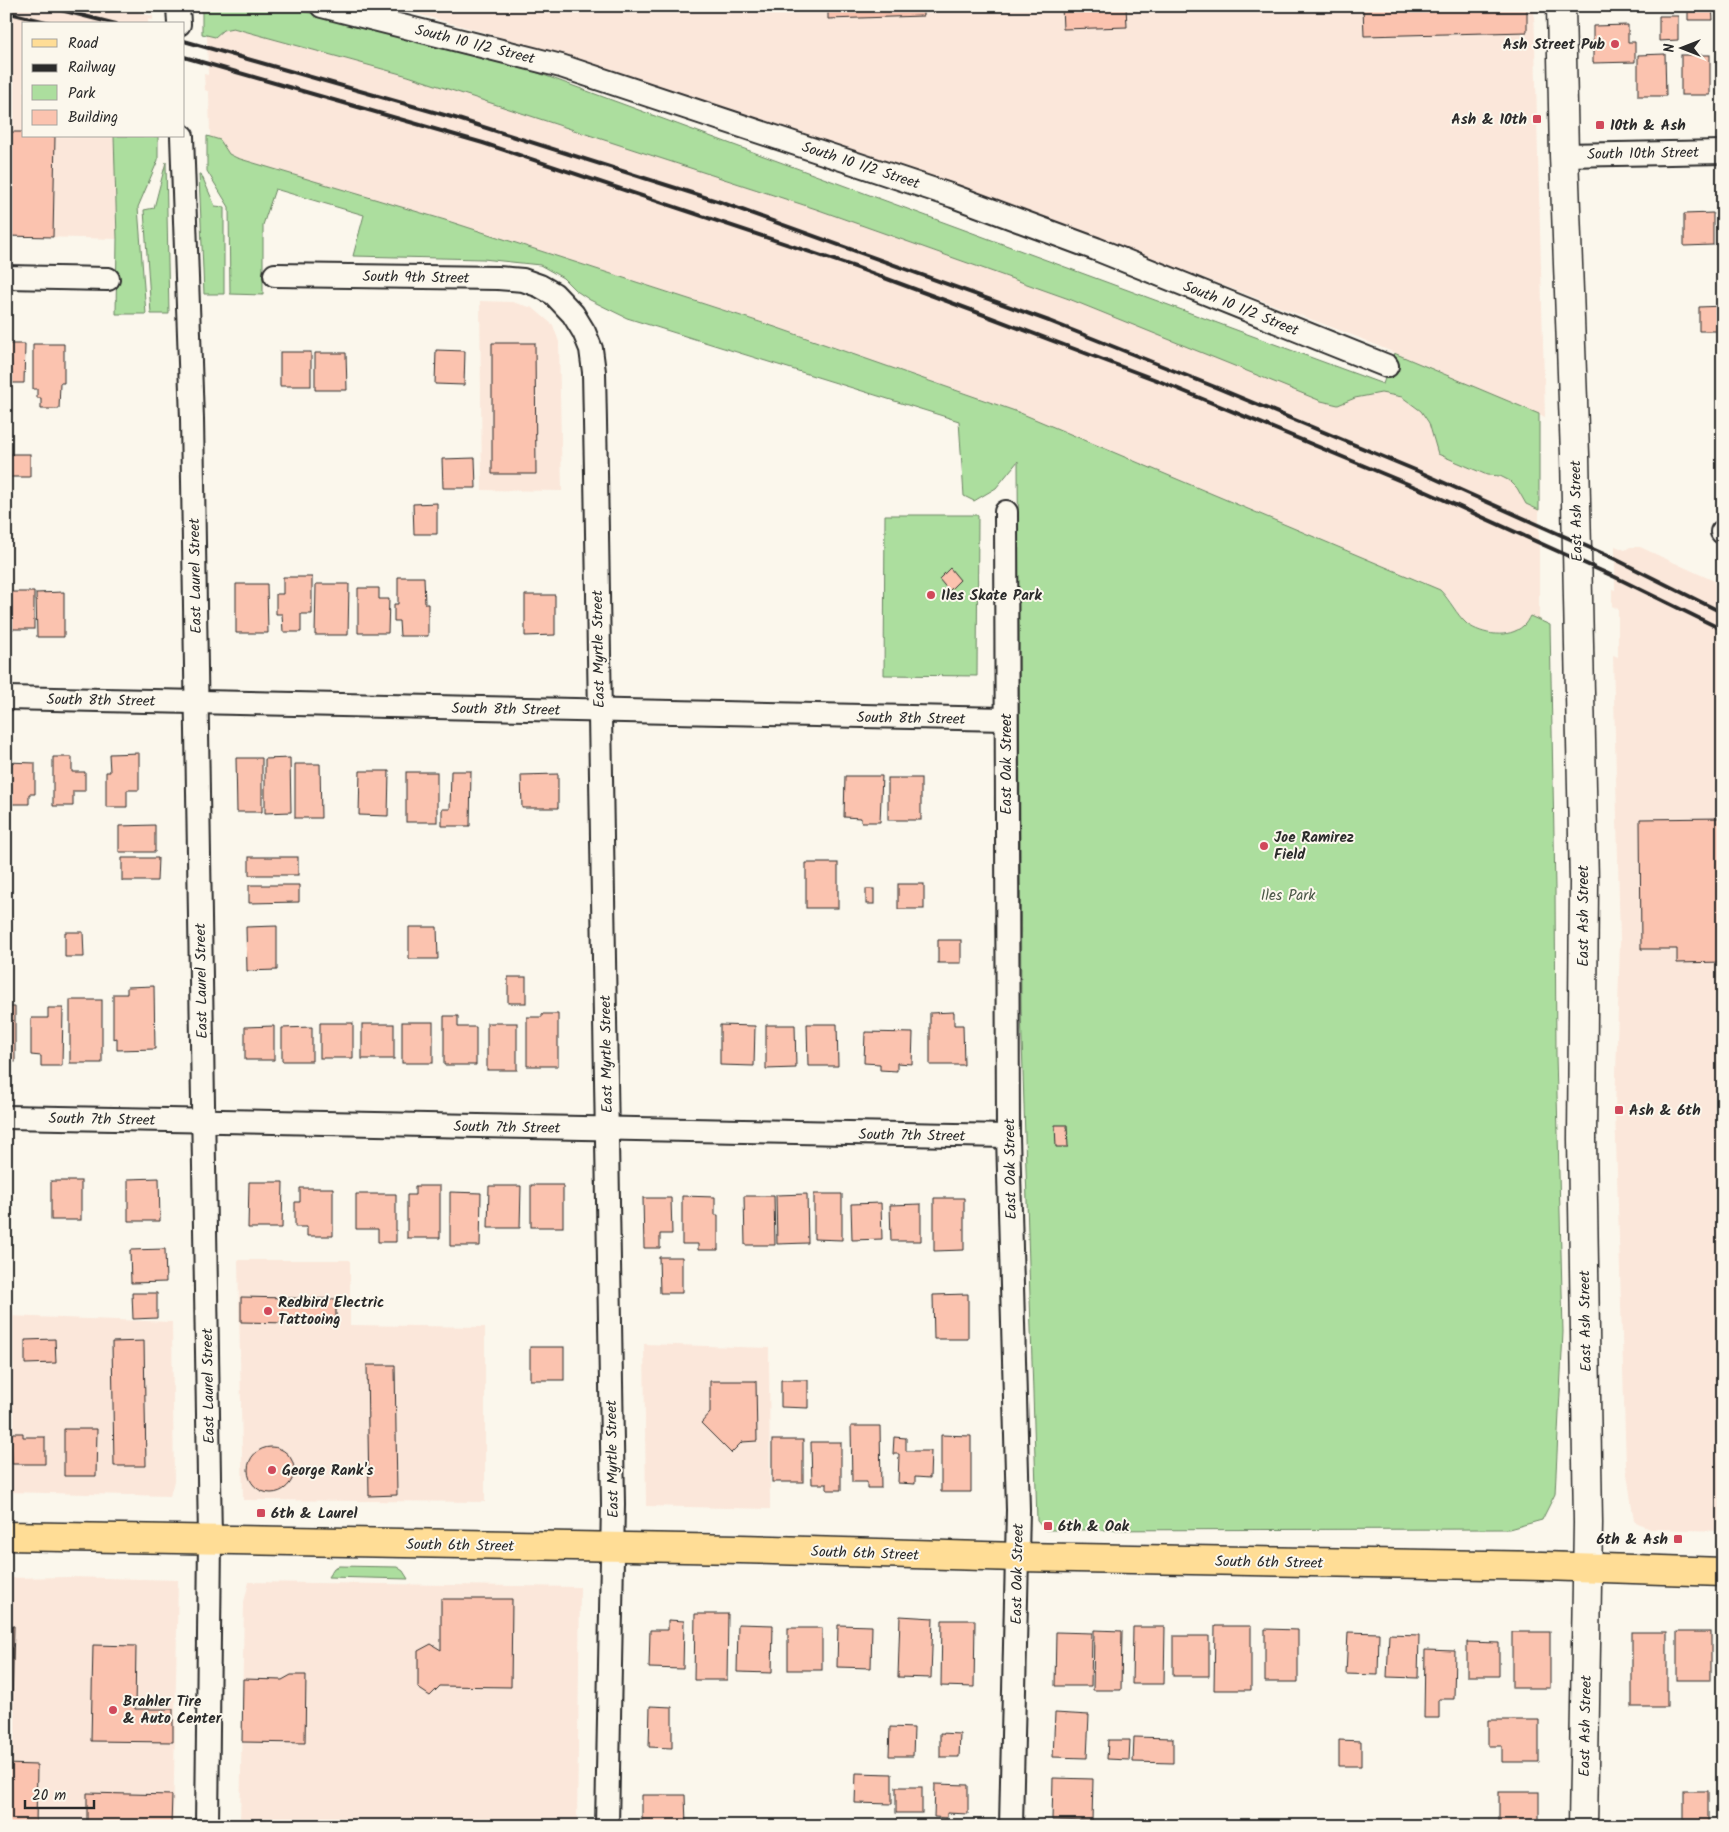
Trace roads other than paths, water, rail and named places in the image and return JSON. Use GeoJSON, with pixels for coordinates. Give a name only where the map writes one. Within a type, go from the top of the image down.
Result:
{"type":"FeatureCollection","features":[{"type":"Feature","properties":{"kind":"main road","name":"South 6th Street"},"geometry":{"type":"LineString","coordinates":[[6,1536],[612,1547],[1723,1572]]}},
{"type":"Feature","properties":{"kind":"street"},"geometry":{"type":"LineString","coordinates":[[178,6],[179,22]]}},
{"type":"Feature","properties":{"kind":"street","name":"South 10 1/2 Street"},"geometry":{"type":"LineString","coordinates":[[322,6],[561,66],[953,196],[1096,249],[1387,366]]}},
{"type":"Feature","properties":{"kind":"street","name":"East Ash Street"},"geometry":{"type":"LineString","coordinates":[[1561,6],[1564,155],[1575,446],[1584,874],[1582,1139],[1588,1568],[1583,1826]]}},
{"type":"Feature","properties":{"kind":"street","name":"East Laurel Street"},"geometry":{"type":"LineString","coordinates":[[182,138],[192,419],[198,702],[210,1539],[207,1826]]}},
{"type":"Feature","properties":{"kind":"street","name":"South 10th Street"},"geometry":{"type":"LineString","coordinates":[[1564,155],[1723,152]]}},
{"type":"Feature","properties":{"kind":"street","name":"South 9th Street"},"geometry":{"type":"LineString","coordinates":[[274,274],[498,278],[523,280],[540,286],[554,294]]}},
{"type":"Feature","properties":{"kind":"street"},"geometry":{"type":"LineString","coordinates":[[6,277],[108,279]]}},
{"type":"Feature","properties":{"kind":"street","name":"East Myrtle Street"},"geometry":{"type":"LineString","coordinates":[[554,294],[573,314],[584,332],[590,349],[594,372],[612,1547],[607,1826]]}},
{"type":"Feature","properties":{"kind":"street","name":"East Oak Street"},"geometry":{"type":"LineString","coordinates":[[1006,512],[1008,1136],[1018,1510],[1011,1826]]}},
{"type":"Feature","properties":{"kind":"street","name":"South 8th Street"},"geometry":{"type":"LineString","coordinates":[[6,698],[1006,719]]}},
{"type":"Feature","properties":{"kind":"street","name":"South 7th Street"},"geometry":{"type":"LineString","coordinates":[[6,1117],[1008,1136]]}},
{"type":"Feature","properties":{"kind":"railway"},"geometry":{"type":"LineString","coordinates":[[45,6],[108,22]]}},
{"type":"Feature","properties":{"kind":"railway"},"geometry":{"type":"LineString","coordinates":[[6,12],[46,22]]}},
{"type":"Feature","properties":{"kind":"railway"},"geometry":{"type":"LineString","coordinates":[[185,41],[455,118],[720,202],[1049,321],[1420,472],[1615,559],[1723,613]]}},
{"type":"Feature","properties":{"kind":"railway"},"geometry":{"type":"LineString","coordinates":[[185,57],[483,143],[855,267],[971,310],[1159,381],[1420,489],[1615,577],[1723,630]]}},
{"type":"Feature","properties":{"kind":"place","name":"Ash Street Pub"},"geometry":{"type":"Point","coordinates":[1615,44]}},
{"type":"Feature","properties":{"kind":"place","name":"Ash & 10th"},"geometry":{"type":"Point","coordinates":[1537,119]}},
{"type":"Feature","properties":{"kind":"place","name":"10th & Ash"},"geometry":{"type":"Point","coordinates":[1600,125]}},
{"type":"Feature","properties":{"kind":"place","name":"Iles Skate Park"},"geometry":{"type":"Point","coordinates":[931,595]}},
{"type":"Feature","properties":{"kind":"place","name":"Joe Ramirez Field"},"geometry":{"type":"Point","coordinates":[1264,846]}},
{"type":"Feature","properties":{"kind":"place","name":"Ash & 6th"},"geometry":{"type":"Point","coordinates":[1619,1110]}},
{"type":"Feature","properties":{"kind":"place","name":"Redbird Electric Tattooing"},"geometry":{"type":"Point","coordinates":[268,1311]}},
{"type":"Feature","properties":{"kind":"place","name":"George Rank's"},"geometry":{"type":"Point","coordinates":[272,1470]}},
{"type":"Feature","properties":{"kind":"place","name":"6th & Laurel"},"geometry":{"type":"Point","coordinates":[261,1513]}},
{"type":"Feature","properties":{"kind":"place","name":"6th & Oak"},"geometry":{"type":"Point","coordinates":[1048,1526]}},
{"type":"Feature","properties":{"kind":"place","name":"6th & Ash"},"geometry":{"type":"Point","coordinates":[1678,1539]}},
{"type":"Feature","properties":{"kind":"place","name":"Brahler Tire & Auto Center"},"geometry":{"type":"Point","coordinates":[113,1710]}},
{"type":"Feature","properties":{"kind":"park label","name":"Iles Park"},"geometry":{"type":"Point","coordinates":[1288,895]}}]}
